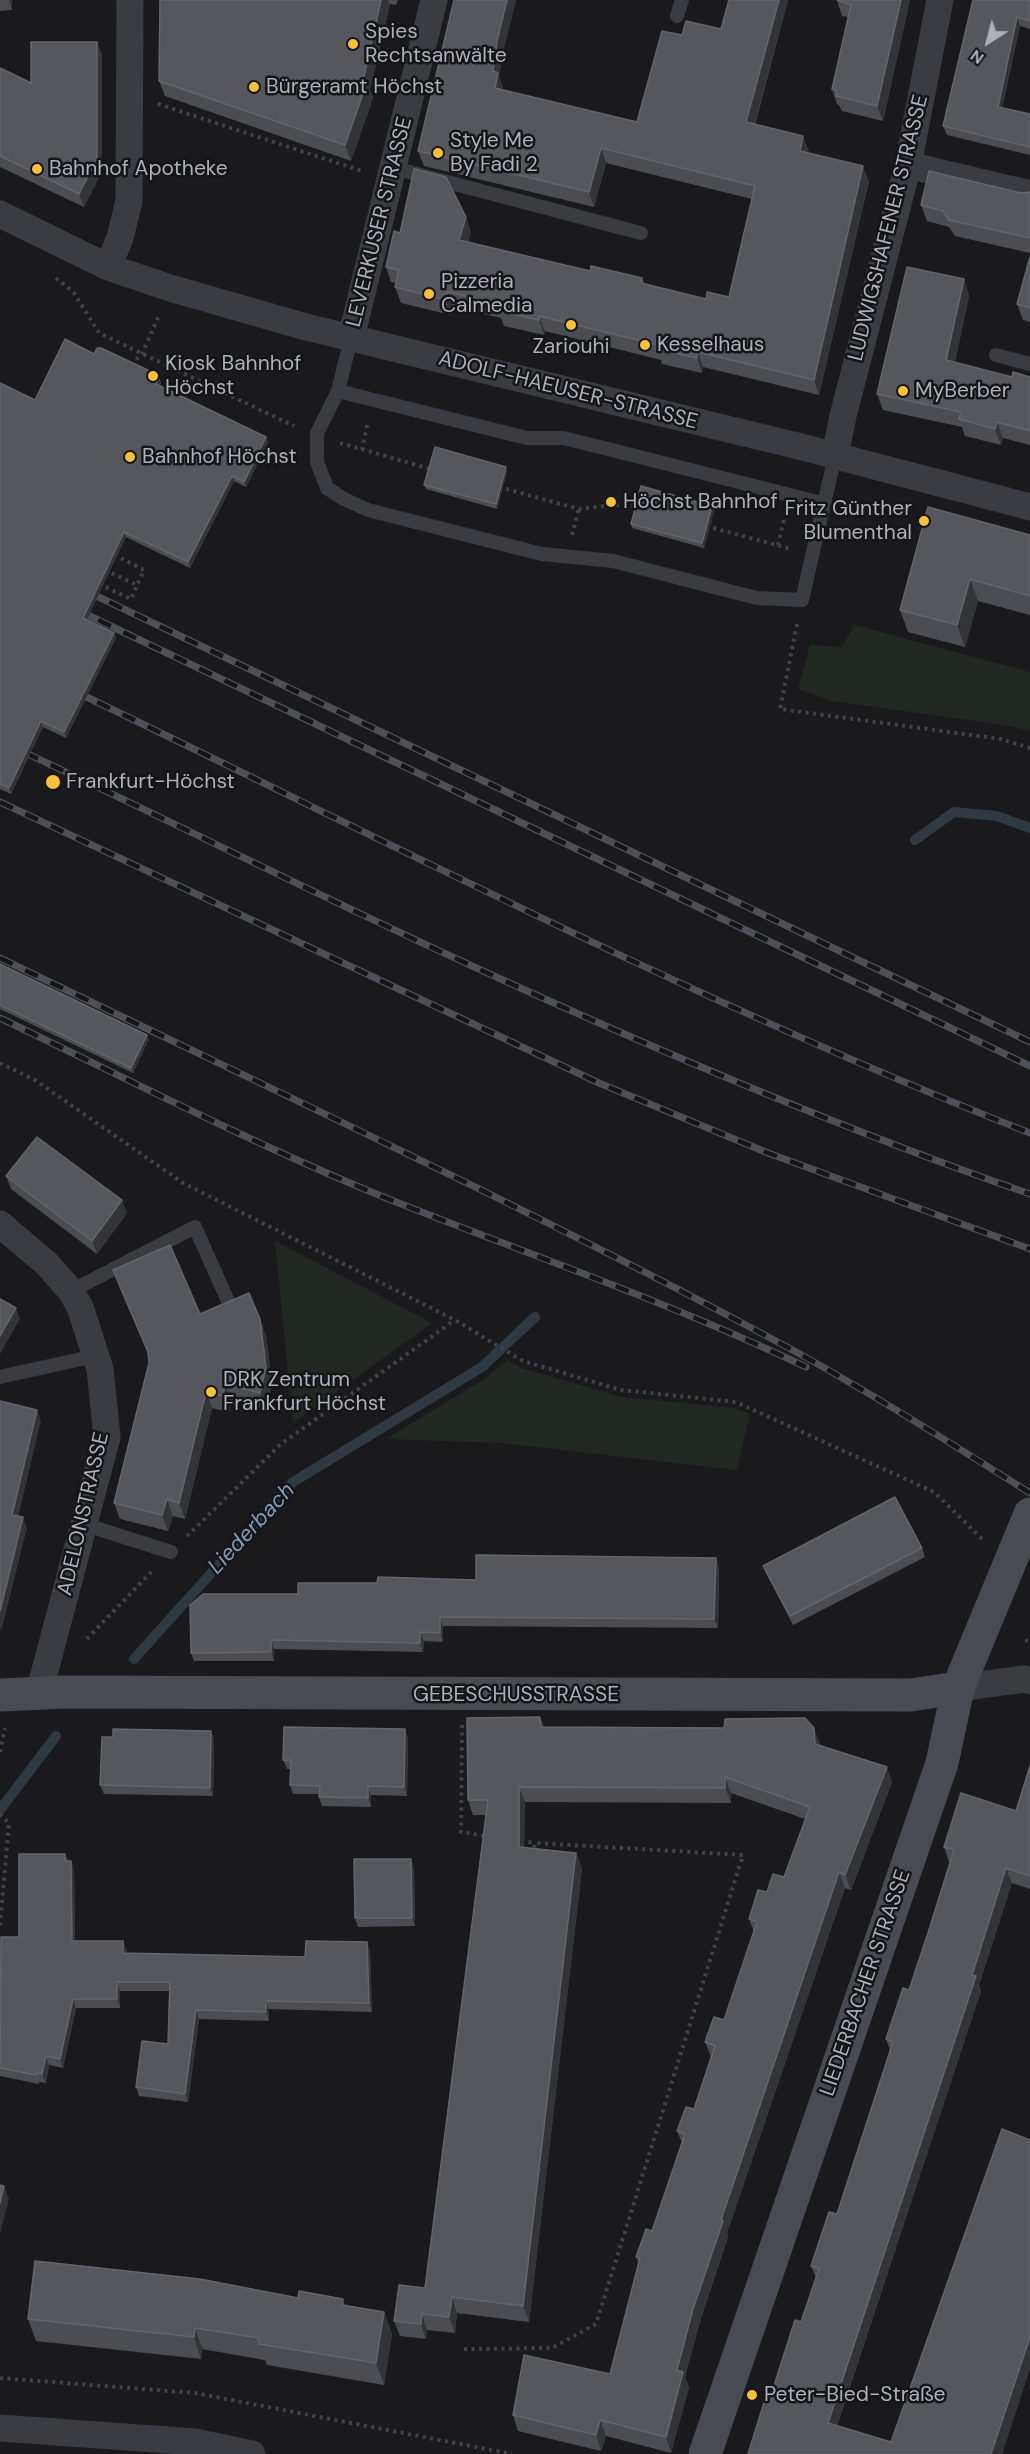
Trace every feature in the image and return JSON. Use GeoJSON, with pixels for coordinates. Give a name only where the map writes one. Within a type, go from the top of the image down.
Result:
{"type":"FeatureCollection","features":[{"type":"Feature","properties":{"kind":"street"},"geometry":{"type":"LineString","coordinates":[[108,267],[120,238],[129,201],[130,0]]}},
{"type":"Feature","properties":{"kind":"street","name":"LEVERKUSER STRASSE"},"geometry":{"type":"LineString","coordinates":[[351,338],[434,0]]}},
{"type":"Feature","properties":{"kind":"street","name":"LUDWIGSHAFENER STRASSE"},"geometry":{"type":"LineString","coordinates":[[835,456],[843,416],[908,165],[940,0]]}},
{"type":"Feature","properties":{"kind":"street"},"geometry":{"type":"LineString","coordinates":[[908,165],[1030,194]]}},
{"type":"Feature","properties":{"kind":"street","name":"ADOLF-HAEUSER-STRASSE"},"geometry":{"type":"LineString","coordinates":[[0,214],[108,267],[170,288],[351,338],[835,456],[1030,507]]}},
{"type":"Feature","properties":{"kind":"street","name":"ADELONSTRASSE"},"geometry":{"type":"LineString","coordinates":[[0,1224],[46,1263],[70,1291],[80,1307],[99,1369],[107,1437],[83,1524],[53,1692]]}},
{"type":"Feature","properties":{"kind":"street","name":"LIEDERBACHER STRASSE"},"geometry":{"type":"LineString","coordinates":[[705,2454],[942,1763],[958,1688],[1030,1514]]}},
{"type":"Feature","properties":{"kind":"street","name":"GEBESCHUSSTRASSE"},"geometry":{"type":"LineString","coordinates":[[0,1695],[53,1692],[910,1695],[1024,1679],[1030,1681]]}},
{"type":"Feature","properties":{"kind":"street"},"geometry":{"type":"LineString","coordinates":[[0,2428],[195,2442],[252,2454]]}},
{"type":"Feature","properties":{"kind":"lane"},"geometry":{"type":"LineString","coordinates":[[677,16],[682,0]]}},
{"type":"Feature","properties":{"kind":"lane"},"geometry":{"type":"LineString","coordinates":[[391,174],[641,233]]}},
{"type":"Feature","properties":{"kind":"lane"},"geometry":{"type":"LineString","coordinates":[[351,338],[338,391],[317,433],[317,462],[327,488],[368,510],[542,554],[613,561],[757,598],[802,600],[835,456]]}},
{"type":"Feature","properties":{"kind":"lane"},"geometry":{"type":"LineString","coordinates":[[996,355],[1030,364]]}},
{"type":"Feature","properties":{"kind":"lane"},"geometry":{"type":"LineString","coordinates":[[338,391],[527,438],[562,438],[825,504]]}},
{"type":"Feature","properties":{"kind":"lane"},"geometry":{"type":"LineString","coordinates":[[70,1291],[195,1227],[228,1301]]}},
{"type":"Feature","properties":{"kind":"lane"},"geometry":{"type":"LineString","coordinates":[[0,1377],[95,1356]]}},
{"type":"Feature","properties":{"kind":"lane"},"geometry":{"type":"LineString","coordinates":[[83,1524],[171,1551]]}},
{"type":"Feature","properties":{"kind":"path"},"geometry":{"type":"LineString","coordinates":[[129,95],[391,174]]}},
{"type":"Feature","properties":{"kind":"path"},"geometry":{"type":"LineString","coordinates":[[62,282],[74,292],[99,333],[295,426]]}},
{"type":"Feature","properties":{"kind":"path"},"geometry":{"type":"LineString","coordinates":[[130,366],[143,352],[164,306]]}},
{"type":"Feature","properties":{"kind":"path"},"geometry":{"type":"LineString","coordinates":[[362,450],[368,420]]}},
{"type":"Feature","properties":{"kind":"path"},"geometry":{"type":"LineString","coordinates":[[337,442],[442,472]]}},
{"type":"Feature","properties":{"kind":"path"},"geometry":{"type":"LineString","coordinates":[[488,484],[579,509],[624,504],[646,510]]}},
{"type":"Feature","properties":{"kind":"path"},"geometry":{"type":"LineString","coordinates":[[572,537],[579,509]]}},
{"type":"Feature","properties":{"kind":"path"},"geometry":{"type":"LineString","coordinates":[[778,545],[784,515]]}},
{"type":"Feature","properties":{"kind":"path"},"geometry":{"type":"LineString","coordinates":[[701,525],[800,552]]}},
{"type":"Feature","properties":{"kind":"path"},"geometry":{"type":"LineString","coordinates":[[92,580],[130,600],[145,569],[106,550]]}},
{"type":"Feature","properties":{"kind":"path"},"geometry":{"type":"LineString","coordinates":[[98,566],[137,585]]}},
{"type":"Feature","properties":{"kind":"path"},"geometry":{"type":"LineString","coordinates":[[802,600],[780,709],[1001,740],[1030,748]]}},
{"type":"Feature","properties":{"kind":"path"},"geometry":{"type":"LineString","coordinates":[[0,1063],[35,1080],[183,1183],[455,1320],[522,1361],[621,1390],[736,1401],[934,1492],[1008,1565]]}},
{"type":"Feature","properties":{"kind":"path"},"geometry":{"type":"LineString","coordinates":[[53,1692],[87,1638],[171,1551],[281,1444],[455,1320]]}},
{"type":"Feature","properties":{"kind":"path"},"geometry":{"type":"LineString","coordinates":[[1024,1640],[1030,1642]]}},
{"type":"Feature","properties":{"kind":"path"},"geometry":{"type":"LineString","coordinates":[[463,1695],[460,1832],[492,1837]]}},
{"type":"Feature","properties":{"kind":"path"},"geometry":{"type":"LineString","coordinates":[[0,1814],[9,1823],[0,1926]]}},
{"type":"Feature","properties":{"kind":"path"},"geometry":{"type":"LineString","coordinates":[[464,2349],[552,2348],[596,2324],[743,1855],[513,1840]]}},
{"type":"Feature","properties":{"kind":"path"},"geometry":{"type":"LineString","coordinates":[[532,1859],[535,1843]]}},
{"type":"Feature","properties":{"kind":"path"},"geometry":{"type":"LineString","coordinates":[[0,2378],[195,2393],[512,2454]]}},
{"type":"Feature","properties":{"kind":"shaded area"},"geometry":{"type":"Polygon","coordinates":[[[855,625],[1030,672],[1030,731],[1005,725],[831,701],[798,689],[810,645],[841,647],[855,625]]]}},
{"type":"Feature","properties":{"kind":"shaded area"},"geometry":{"type":"Polygon","coordinates":[[[275,1241],[432,1323],[293,1423],[275,1241]]]}},
{"type":"Feature","properties":{"kind":"shaded area"},"geometry":{"type":"Polygon","coordinates":[[[507,1360],[521,1368],[622,1397],[734,1408],[750,1414],[737,1470],[501,1443],[386,1439],[486,1378],[507,1360]]]}},
{"type":"Feature","properties":{"kind":"building"},"geometry":{"type":"Polygon","coordinates":[[[160,0],[381,0],[363,81],[367,82],[345,145],[159,81],[160,0]]]}},
{"type":"Feature","properties":{"kind":"building"},"geometry":{"type":"Polygon","coordinates":[[[454,0],[507,0],[497,41],[493,71],[498,73],[495,88],[637,122],[662,31],[682,35],[686,21],[721,29],[729,0],[779,0],[746,122],[803,136],[800,151],[863,166],[814,380],[698,352],[697,358],[657,349],[658,345],[539,316],[539,320],[499,311],[500,304],[448,292],[446,300],[395,287],[399,270],[386,267],[394,231],[400,233],[414,169],[446,177],[466,217],[459,240],[590,271],[591,266],[642,278],[641,283],[706,299],[707,292],[729,297],[755,186],[601,148],[589,192],[418,151],[454,0]]]}},
{"type":"Feature","properties":{"kind":"building"},"geometry":{"type":"Polygon","coordinates":[[[837,0],[901,0],[877,106],[836,96],[837,91],[832,89],[851,5],[837,0]]]}},
{"type":"Feature","properties":{"kind":"building"},"geometry":{"type":"Polygon","coordinates":[[[973,0],[1030,0],[1030,21],[1017,17],[998,107],[1030,114],[1030,147],[943,126],[973,0]]]}},
{"type":"Feature","properties":{"kind":"building"},"geometry":{"type":"Polygon","coordinates":[[[31,42],[97,42],[97,158],[79,194],[0,156],[0,68],[31,83],[31,42]]]}},
{"type":"Feature","properties":{"kind":"building"},"geometry":{"type":"Polygon","coordinates":[[[929,171],[1021,193],[1030,192],[1030,238],[949,220],[943,211],[921,205],[929,171]]]}},
{"type":"Feature","properties":{"kind":"building"},"geometry":{"type":"Polygon","coordinates":[[[1030,257],[1030,308],[1017,304],[1030,257]]]}},
{"type":"Feature","properties":{"kind":"building"},"geometry":{"type":"Polygon","coordinates":[[[907,267],[964,279],[946,360],[1012,377],[1013,372],[1030,377],[1030,431],[997,422],[995,429],[959,419],[961,412],[877,394],[907,267]]]}},
{"type":"Feature","properties":{"kind":"building"},"geometry":{"type":"Polygon","coordinates":[[[65,339],[94,354],[97,348],[101,348],[156,374],[159,378],[156,384],[266,437],[244,482],[232,476],[188,562],[124,532],[83,618],[114,633],[64,732],[41,721],[9,788],[0,784],[0,383],[35,400],[65,339]]]}},
{"type":"Feature","properties":{"kind":"building"},"geometry":{"type":"Polygon","coordinates":[[[435,447],[506,467],[496,504],[424,485],[435,447]]]}},
{"type":"Feature","properties":{"kind":"building"},"geometry":{"type":"Polygon","coordinates":[[[641,486],[712,506],[702,543],[631,524],[641,486]]]}},
{"type":"Feature","properties":{"kind":"building"},"geometry":{"type":"Polygon","coordinates":[[[928,507],[1030,535],[1030,596],[970,579],[957,625],[900,610],[928,507]]]}},
{"type":"Feature","properties":{"kind":"building"},"geometry":{"type":"Polygon","coordinates":[[[0,964],[147,1035],[131,1068],[0,1005],[0,964]]]}},
{"type":"Feature","properties":{"kind":"building"},"geometry":{"type":"Polygon","coordinates":[[[37,1137],[122,1200],[92,1241],[6,1176],[37,1137]]]}},
{"type":"Feature","properties":{"kind":"building","name":"DRK Zentrum Frankfurt Höchst"},"geometry":{"type":"Polygon","coordinates":[[[170,1245],[200,1314],[249,1293],[260,1319],[266,1367],[260,1393],[225,1384],[223,1396],[206,1392],[179,1503],[167,1499],[162,1515],[114,1503],[149,1363],[148,1352],[113,1270],[170,1245]]]}},
{"type":"Feature","properties":{"kind":"building"},"geometry":{"type":"Polygon","coordinates":[[[0,1299],[16,1308],[0,1336],[0,1299]]]}},
{"type":"Feature","properties":{"kind":"building"},"geometry":{"type":"Polygon","coordinates":[[[0,1401],[37,1410],[12,1515],[23,1517],[0,1611],[0,1401]]]}},
{"type":"Feature","properties":{"kind":"building"},"geometry":{"type":"Polygon","coordinates":[[[895,1497],[922,1548],[790,1616],[763,1566],[895,1497]]]}},
{"type":"Feature","properties":{"kind":"building"},"geometry":{"type":"Polygon","coordinates":[[[476,1555],[716,1558],[714,1619],[440,1617],[440,1633],[420,1632],[420,1643],[271,1640],[271,1652],[191,1653],[190,1605],[203,1594],[298,1594],[298,1583],[377,1583],[378,1577],[476,1580],[476,1555]]]}},
{"type":"Feature","properties":{"kind":"building"},"geometry":{"type":"Polygon","coordinates":[[[540,1717],[540,1727],[724,1728],[725,1719],[805,1718],[814,1728],[815,1744],[887,1767],[845,1875],[839,1872],[721,2220],[723,2221],[693,2309],[677,2370],[683,2372],[666,2437],[600,2420],[596,2435],[513,2415],[524,2355],[610,2374],[640,2258],[636,2257],[646,2229],[652,2231],[685,2134],[677,2131],[686,2107],[694,2109],[715,2046],[705,2042],[714,2017],[724,2020],[757,1922],[749,1919],[758,1890],[767,1892],[773,1874],[784,1877],[810,1807],[725,1777],[725,1788],[519,1787],[519,1847],[576,1853],[523,2306],[452,2297],[449,2317],[422,2314],[421,2324],[394,2321],[399,2285],[425,2288],[488,1800],[468,1800],[467,1718],[540,1717]]]}},
{"type":"Feature","properties":{"kind":"building"},"geometry":{"type":"Polygon","coordinates":[[[284,1727],[405,1729],[404,1787],[368,1786],[368,1798],[319,1797],[320,1786],[290,1785],[291,1760],[283,1760],[284,1727]]]}},
{"type":"Feature","properties":{"kind":"building"},"geometry":{"type":"Polygon","coordinates":[[[113,1729],[211,1731],[210,1788],[100,1785],[102,1737],[113,1737],[113,1729]]]}},
{"type":"Feature","properties":{"kind":"building"},"geometry":{"type":"Polygon","coordinates":[[[1030,1766],[1030,1876],[1006,1868],[972,1975],[976,1976],[828,2423],[891,2442],[1002,2129],[1030,2140],[1030,2337],[991,2454],[748,2454],[767,2393],[771,2395],[795,2320],[801,2322],[819,2269],[811,2266],[829,2212],[837,2214],[893,2042],[886,2039],[903,1988],[909,1990],[954,1850],[944,1847],[961,1793],[1016,1811],[1030,1766]]]}},
{"type":"Feature","properties":{"kind":"building"},"geometry":{"type":"Polygon","coordinates":[[[19,1854],[65,1854],[65,1861],[71,1861],[72,1941],[123,1941],[123,1953],[305,1957],[306,1941],[367,1942],[369,2003],[266,2001],[266,2012],[196,2010],[185,2094],[136,2087],[142,2041],[168,2044],[170,1982],[117,1982],[117,1999],[73,1999],[60,2059],[46,2056],[42,2074],[36,2073],[36,2075],[0,2068],[1,1937],[19,1937],[19,1854]]]}},
{"type":"Feature","properties":{"kind":"building"},"geometry":{"type":"Polygon","coordinates":[[[354,1859],[411,1859],[412,1918],[355,1918],[354,1859]]]}},
{"type":"Feature","properties":{"kind":"building"},"geometry":{"type":"Polygon","coordinates":[[[0,2185],[4,2186],[0,2203],[0,2185]]]}},
{"type":"Feature","properties":{"kind":"building"},"geometry":{"type":"Polygon","coordinates":[[[35,2261],[200,2279],[298,2298],[299,2291],[343,2299],[342,2305],[384,2312],[376,2363],[259,2344],[259,2338],[195,2328],[194,2337],[28,2319],[35,2261]]]}},
{"type":"Feature","properties":{"kind":"waterway","name":"Liederbach"},"geometry":{"type":"LineString","coordinates":[[915,840],[954,812],[997,816],[1030,828]]}},
{"type":"Feature","properties":{"kind":"waterway","name":"Liederbach"},"geometry":{"type":"LineString","coordinates":[[134,1659],[293,1482],[482,1367],[535,1317]]}},
{"type":"Feature","properties":{"kind":"waterway","name":"Liederbach"},"geometry":{"type":"LineString","coordinates":[[0,1810],[56,1736]]}},
{"type":"Feature","properties":{"kind":"railway"},"geometry":{"type":"LineString","coordinates":[[84,590],[1030,1042]]}},
{"type":"Feature","properties":{"kind":"railway"},"geometry":{"type":"LineString","coordinates":[[73,608],[1030,1066]]}},
{"type":"Feature","properties":{"kind":"railway"},"geometry":{"type":"LineString","coordinates":[[72,690],[666,977],[908,1083],[1030,1133]]}},
{"type":"Feature","properties":{"kind":"railway"},"geometry":{"type":"LineString","coordinates":[[0,741],[411,938],[608,1027],[817,1115],[1030,1194]]}},
{"type":"Feature","properties":{"kind":"railway"},"geometry":{"type":"LineString","coordinates":[[0,802],[599,1083],[768,1153],[1030,1249]]}},
{"type":"Feature","properties":{"kind":"railway"},"geometry":{"type":"LineString","coordinates":[[0,958],[381,1141],[665,1283],[828,1370],[930,1430],[1030,1493]]}},
{"type":"Feature","properties":{"kind":"railway"},"geometry":{"type":"LineString","coordinates":[[0,1018],[240,1134],[337,1178],[650,1300],[806,1367]]}},
{"type":"Feature","properties":{"kind":"place","name":"Spies Rechtsanwälte"},"geometry":{"type":"Point","coordinates":[353,44]}},
{"type":"Feature","properties":{"kind":"place","name":"Bürgeramt Höchst"},"geometry":{"type":"Point","coordinates":[254,87]}},
{"type":"Feature","properties":{"kind":"place","name":"Style Me By Fadi 2"},"geometry":{"type":"Point","coordinates":[438,153]}},
{"type":"Feature","properties":{"kind":"place","name":"Bahnhof Apotheke"},"geometry":{"type":"Point","coordinates":[37,169]}},
{"type":"Feature","properties":{"kind":"place","name":"Pizzeria Calmedia"},"geometry":{"type":"Point","coordinates":[429,294]}},
{"type":"Feature","properties":{"kind":"place","name":"Zariouhi"},"geometry":{"type":"Point","coordinates":[571,325]}},
{"type":"Feature","properties":{"kind":"place","name":"Kesselhaus"},"geometry":{"type":"Point","coordinates":[645,345]}},
{"type":"Feature","properties":{"kind":"place","name":"Kiosk Bahnhof Höchst"},"geometry":{"type":"Point","coordinates":[153,376]}},
{"type":"Feature","properties":{"kind":"place","name":"MyBerber"},"geometry":{"type":"Point","coordinates":[903,391]}},
{"type":"Feature","properties":{"kind":"place","name":"Bahnhof Höchst"},"geometry":{"type":"Point","coordinates":[130,457]}},
{"type":"Feature","properties":{"kind":"place","name":"Höchst Bahnhof"},"geometry":{"type":"Point","coordinates":[611,502]}},
{"type":"Feature","properties":{"kind":"place","name":"Fritz Günther Blumenthal"},"geometry":{"type":"Point","coordinates":[924,521]}},
{"type":"Feature","properties":{"kind":"place","name":"Frankfurt-Höchst"},"geometry":{"type":"Point","coordinates":[53,782]}},
{"type":"Feature","properties":{"kind":"place","name":"DRK Zentrum Frankfurt Höchst"},"geometry":{"type":"Point","coordinates":[211,1392]}},
{"type":"Feature","properties":{"kind":"place","name":"Peter-Bied-Straße"},"geometry":{"type":"Point","coordinates":[752,2395]}}]}
